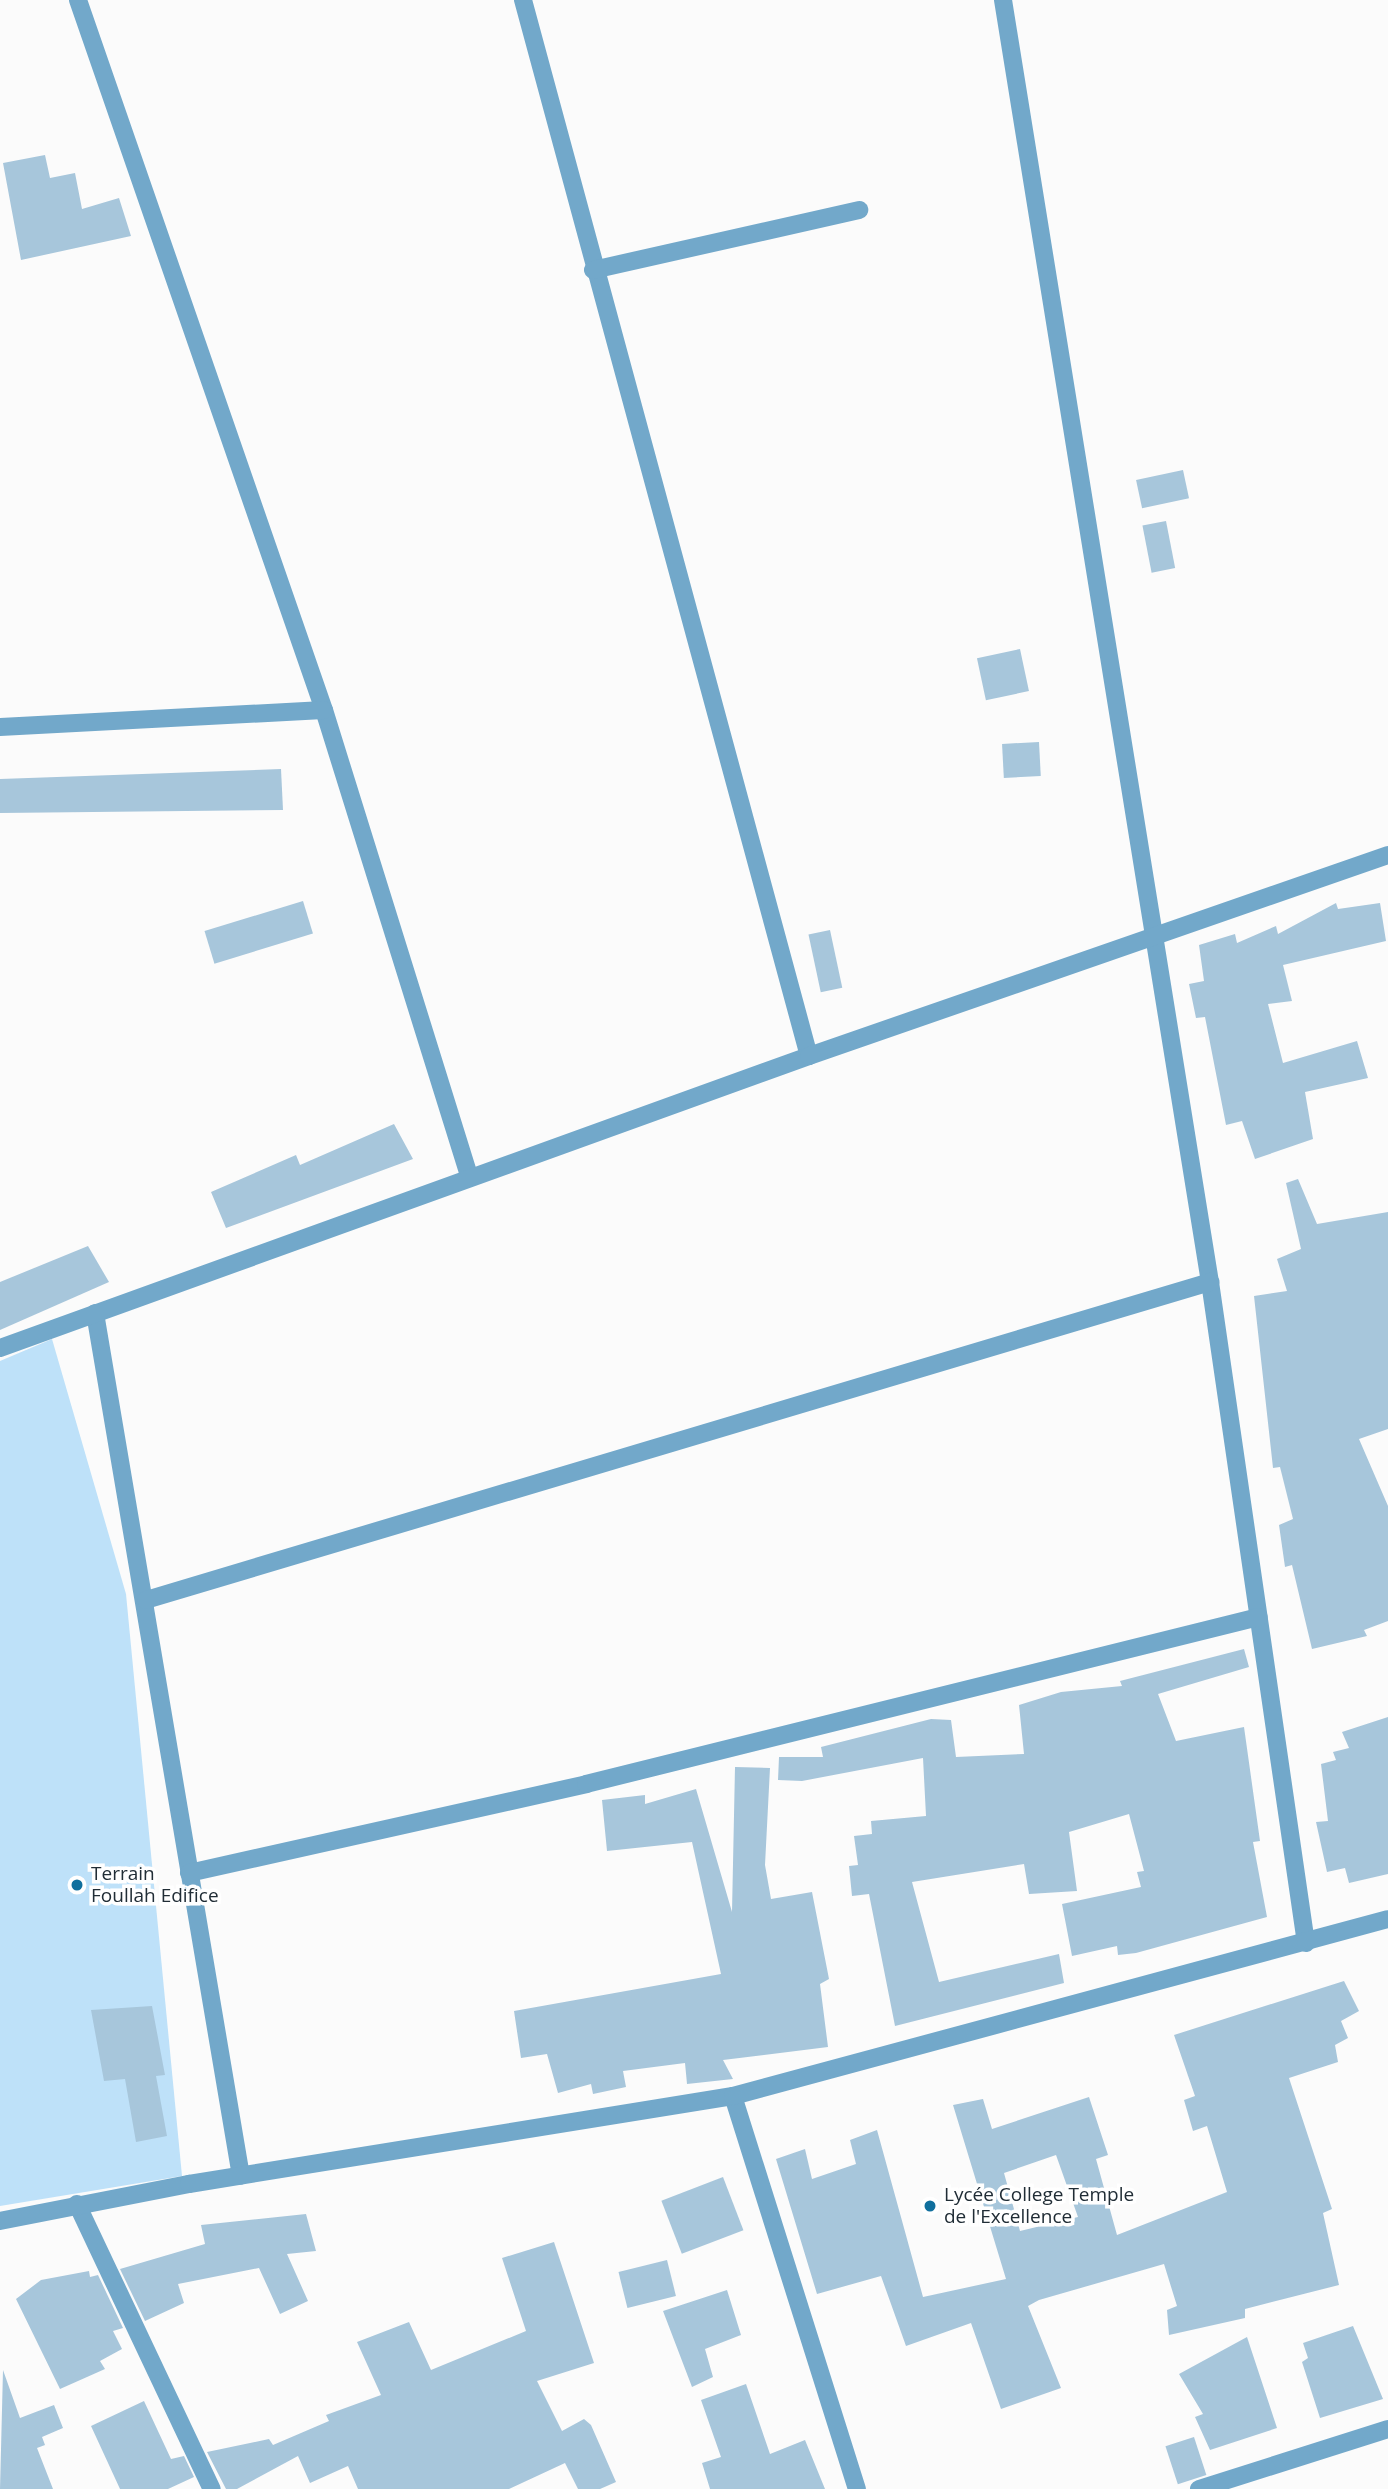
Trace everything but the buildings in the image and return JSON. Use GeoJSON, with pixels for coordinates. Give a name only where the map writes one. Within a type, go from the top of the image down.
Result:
{"type":"FeatureCollection","features":[{"type":"Feature","properties":{"kind":"street"},"geometry":{"type":"LineString","coordinates":[[78,0],[324,710],[470,1178]]}},
{"type":"Feature","properties":{"kind":"street"},"geometry":{"type":"LineString","coordinates":[[523,0],[593,270],[809,1056]]}},
{"type":"Feature","properties":{"kind":"street"},"geometry":{"type":"LineString","coordinates":[[1003,0],[1210,1282],[1306,1943]]}},
{"type":"Feature","properties":{"kind":"street"},"geometry":{"type":"LineString","coordinates":[[593,270],[859,210]]}},
{"type":"Feature","properties":{"kind":"street"},"geometry":{"type":"LineString","coordinates":[[0,727],[324,710]]}},
{"type":"Feature","properties":{"kind":"street"},"geometry":{"type":"LineString","coordinates":[[0,1348],[809,1056],[1388,855]]}},
{"type":"Feature","properties":{"kind":"street"},"geometry":{"type":"LineString","coordinates":[[146,1600],[1210,1282]]}},
{"type":"Feature","properties":{"kind":"street"},"geometry":{"type":"LineString","coordinates":[[95,1313],[146,1600],[189,1874],[241,2176]]}},
{"type":"Feature","properties":{"kind":"street"},"geometry":{"type":"LineString","coordinates":[[189,1874],[586,1784],[1259,1617]]}},
{"type":"Feature","properties":{"kind":"street"},"geometry":{"type":"LineString","coordinates":[[0,2221],[77,2204],[241,2176],[733,2096],[1388,1919]]}},
{"type":"Feature","properties":{"kind":"street"},"geometry":{"type":"LineString","coordinates":[[733,2096],[857,2489]]}},
{"type":"Feature","properties":{"kind":"street"},"geometry":{"type":"LineString","coordinates":[[77,2204],[208,2488]]}},
{"type":"Feature","properties":{"kind":"street"},"geometry":{"type":"LineString","coordinates":[[1199,2489],[1388,2429]]}},
{"type":"Feature","properties":{"kind":"shaded area","name":"Terrain Foullah Edifice"},"geometry":{"type":"Polygon","coordinates":[[[52,1339],[126,1594],[182,2176],[0,2206],[0,1361],[52,1339]]]}},
{"type":"Feature","properties":{"kind":"place","name":"Terrain Foullah Edifice"},"geometry":{"type":"Point","coordinates":[77,1885]}},
{"type":"Feature","properties":{"kind":"place","name":"Lycée College Temple de l'Excellence"},"geometry":{"type":"Point","coordinates":[930,2206]}}]}
